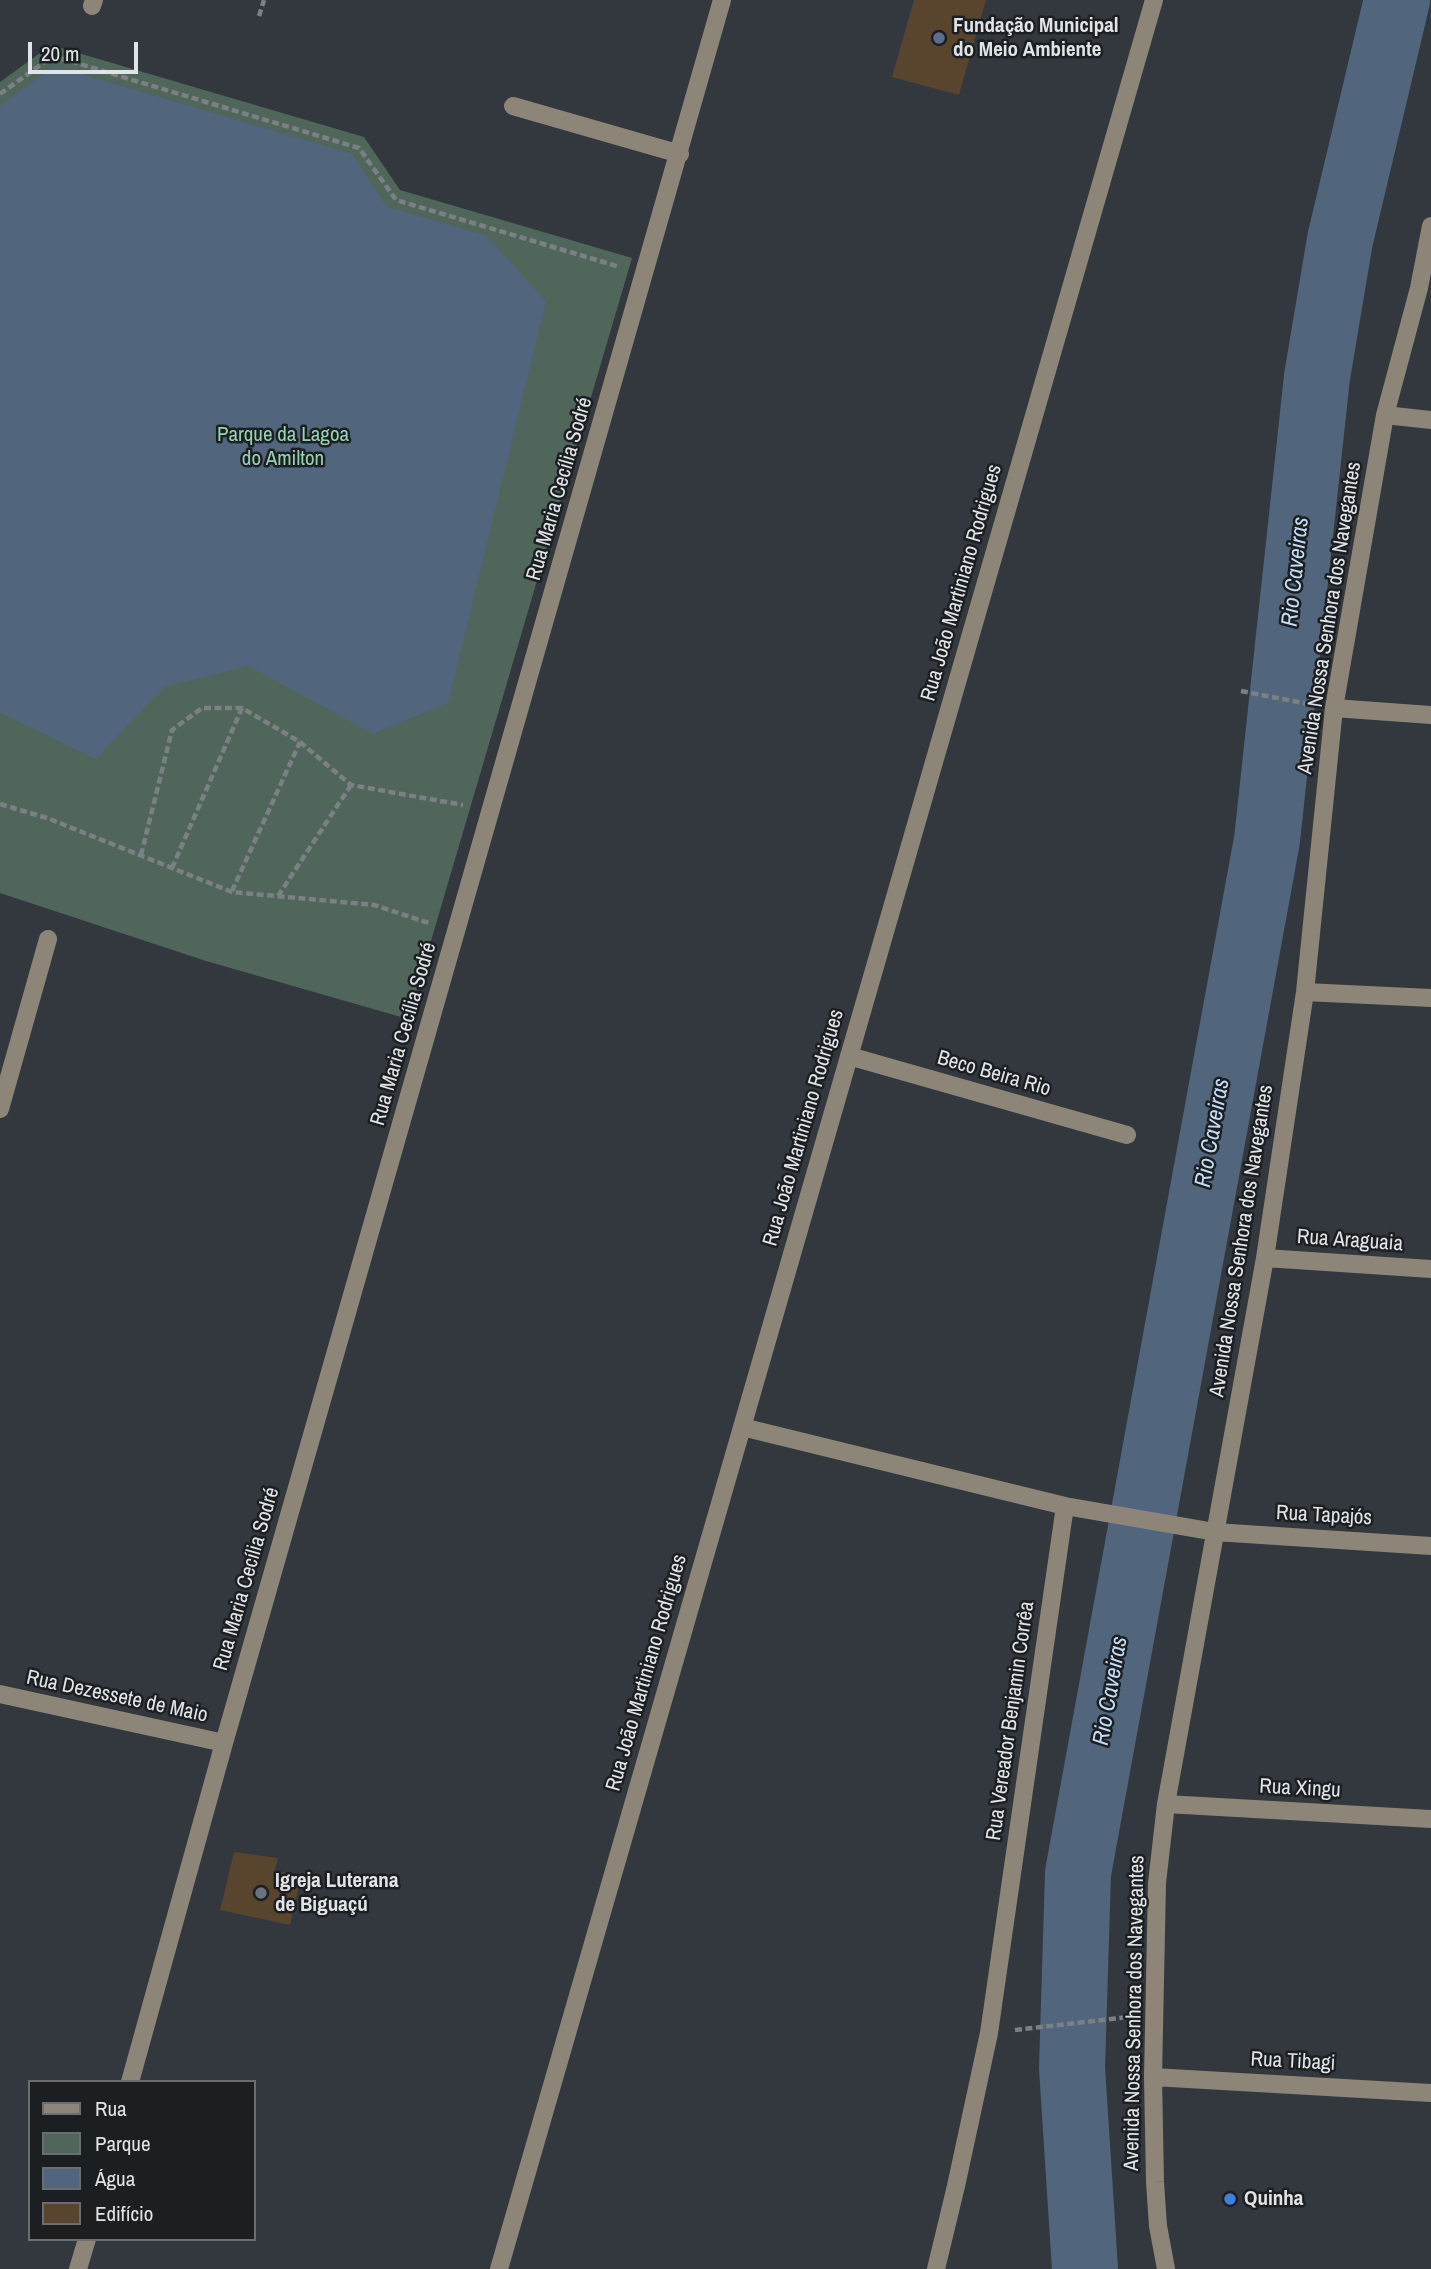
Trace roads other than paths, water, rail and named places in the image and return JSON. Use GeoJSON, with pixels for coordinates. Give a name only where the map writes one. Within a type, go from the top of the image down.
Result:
{"type":"FeatureCollection","features":[{"type":"Feature","properties":{"kind":"street","name":"Rua Maria Cecília Sodré"},"geometry":{"type":"LineString","coordinates":[[131,2080],[224,1743],[722,0]]}},
{"type":"Feature","properties":{"kind":"street","name":"Rua João Martiniano Rodrigues"},"geometry":{"type":"LineString","coordinates":[[499,2269],[1154,0]]}},
{"type":"Feature","properties":{"kind":"street"},"geometry":{"type":"LineString","coordinates":[[513,106],[680,154]]}},
{"type":"Feature","properties":{"kind":"street","name":"Avenida Nossa Senhora dos Navegantes"},"geometry":{"type":"LineString","coordinates":[[1166,2269],[1158,2226],[1155,2182],[1153,2077],[1157,1883],[1166,1804],[1265,1258],[1305,992],[1334,708],[1385,415],[1419,288],[1431,226]]}},
{"type":"Feature","properties":{"kind":"street"},"geometry":{"type":"LineString","coordinates":[[1385,415],[1431,420]]}},
{"type":"Feature","properties":{"kind":"street"},"geometry":{"type":"LineString","coordinates":[[1334,708],[1431,715]]}},
{"type":"Feature","properties":{"kind":"street"},"geometry":{"type":"LineString","coordinates":[[0,1109],[48,939]]}},
{"type":"Feature","properties":{"kind":"street"},"geometry":{"type":"LineString","coordinates":[[1305,992],[1431,998]]}},
{"type":"Feature","properties":{"kind":"street","name":"Beco Beira Rio"},"geometry":{"type":"LineString","coordinates":[[849,1056],[1127,1135]]}},
{"type":"Feature","properties":{"kind":"street","name":"Rua Araguaia"},"geometry":{"type":"LineString","coordinates":[[1265,1258],[1431,1269]]}},
{"type":"Feature","properties":{"kind":"street"},"geometry":{"type":"LineString","coordinates":[[741,1427],[1065,1506]]}},
{"type":"Feature","properties":{"kind":"street","name":"Rua Tapajós"},"geometry":{"type":"LineString","coordinates":[[1065,1506],[1215,1532],[1431,1546]]}},
{"type":"Feature","properties":{"kind":"street","name":"Rua Vereador Benjamin Corrêa"},"geometry":{"type":"LineString","coordinates":[[936,2269],[989,2033],[1065,1506]]}},
{"type":"Feature","properties":{"kind":"street","name":"Rua Dezessete de Maio"},"geometry":{"type":"LineString","coordinates":[[0,1694],[224,1743]]}},
{"type":"Feature","properties":{"kind":"street","name":"Rua Xingu"},"geometry":{"type":"LineString","coordinates":[[1166,1804],[1431,1819]]}},
{"type":"Feature","properties":{"kind":"street","name":"Rua Tibagi"},"geometry":{"type":"LineString","coordinates":[[1153,2077],[1431,2092]]}},
{"type":"Feature","properties":{"kind":"street"},"geometry":{"type":"LineString","coordinates":[[78,2269],[86,2241]]}},
{"type":"Feature","properties":{"kind":"water","name":"Parque da Lagoa do Amilton"},"geometry":{"type":"Polygon","coordinates":[[[54,66],[352,154],[387,207],[487,236],[546,301],[448,703],[373,734],[248,666],[164,687],[96,759],[0,713],[0,106],[54,66]]]}},
{"type":"Feature","properties":{"kind":"waterway","name":"Rio Caveiras"},"geometry":{"type":"LineString","coordinates":[[1085,2269],[1072,2068],[1078,1873],[1267,840],[1317,377],[1340,240],[1397,0]]}},
{"type":"Feature","properties":{"kind":"place","name":"Fundação Municipal do Meio Ambiente"},"geometry":{"type":"Point","coordinates":[939,38]}},
{"type":"Feature","properties":{"kind":"place","name":"Igreja Luterana de Biguaçú"},"geometry":{"type":"Point","coordinates":[261,1893]}},
{"type":"Feature","properties":{"kind":"place","name":"Quinha"},"geometry":{"type":"Point","coordinates":[1230,2199]}}]}
